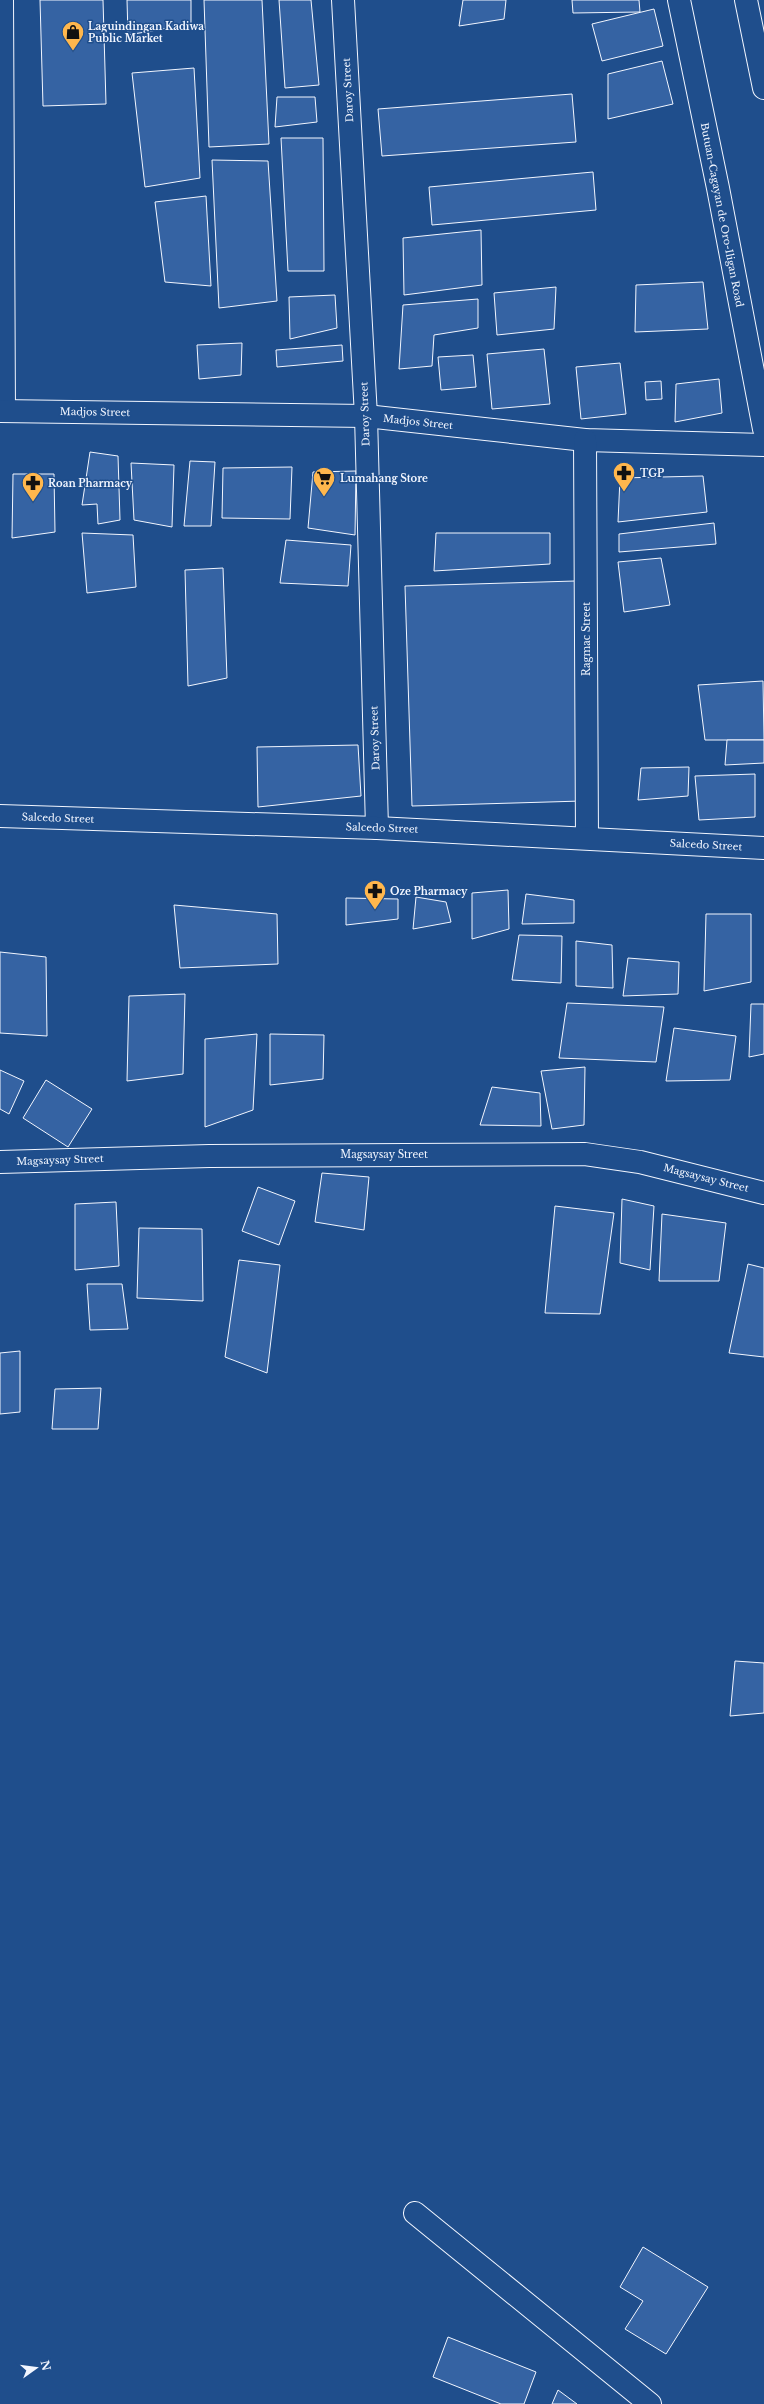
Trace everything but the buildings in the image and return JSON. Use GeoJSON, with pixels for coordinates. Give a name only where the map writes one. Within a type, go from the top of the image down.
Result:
{"type":"FeatureCollection","features":[{"type":"Feature","properties":{"kind":"main road"},"geometry":{"type":"LineString","coordinates":[[2,0],[2,411]]}},
{"type":"Feature","properties":{"kind":"main road","name":"Daroy Street"},"geometry":{"type":"LineString","coordinates":[[343,0],[366,416],[377,828]]}},
{"type":"Feature","properties":{"kind":"main road","name":"Butuan-Cagayan de Oro-Iligan Road"},"geometry":{"type":"LineString","coordinates":[[679,0],[718,188],[764,429]]}},
{"type":"Feature","properties":{"kind":"main road"},"geometry":{"type":"LineString","coordinates":[[746,0],[764,88]]}},
{"type":"Feature","properties":{"kind":"main road","name":"Madjos Street"},"geometry":{"type":"LineString","coordinates":[[2,411],[366,416],[585,440],[764,445]]}},
{"type":"Feature","properties":{"kind":"main road","name":"Ragmac Street"},"geometry":{"type":"LineString","coordinates":[[585,440],[587,838]]}},
{"type":"Feature","properties":{"kind":"main road","name":"Salcedo Street"},"geometry":{"type":"LineString","coordinates":[[0,816],[377,828],[764,848]]}},
{"type":"Feature","properties":{"kind":"main road","name":"Magsaysay Street"},"geometry":{"type":"LineString","coordinates":[[0,1162],[209,1156],[585,1154],[640,1162],[764,1193]]}},
{"type":"Feature","properties":{"kind":"main road"},"geometry":{"type":"LineString","coordinates":[[415,2213],[650,2404]]}},
{"type":"Feature","properties":{"kind":"place","name":"Laguindingan Kadiwa Public Market"},"geometry":{"type":"Point","coordinates":[73,52]}},
{"type":"Feature","properties":{"kind":"place","name":"TGP"},"geometry":{"type":"Point","coordinates":[624,492]}},
{"type":"Feature","properties":{"kind":"place","name":"Lumahang Store"},"geometry":{"type":"Point","coordinates":[324,498]}},
{"type":"Feature","properties":{"kind":"place","name":"Roan Pharmacy"},"geometry":{"type":"Point","coordinates":[33,502]}},
{"type":"Feature","properties":{"kind":"place","name":"Oze Pharmacy"},"geometry":{"type":"Point","coordinates":[375,910]}}]}
